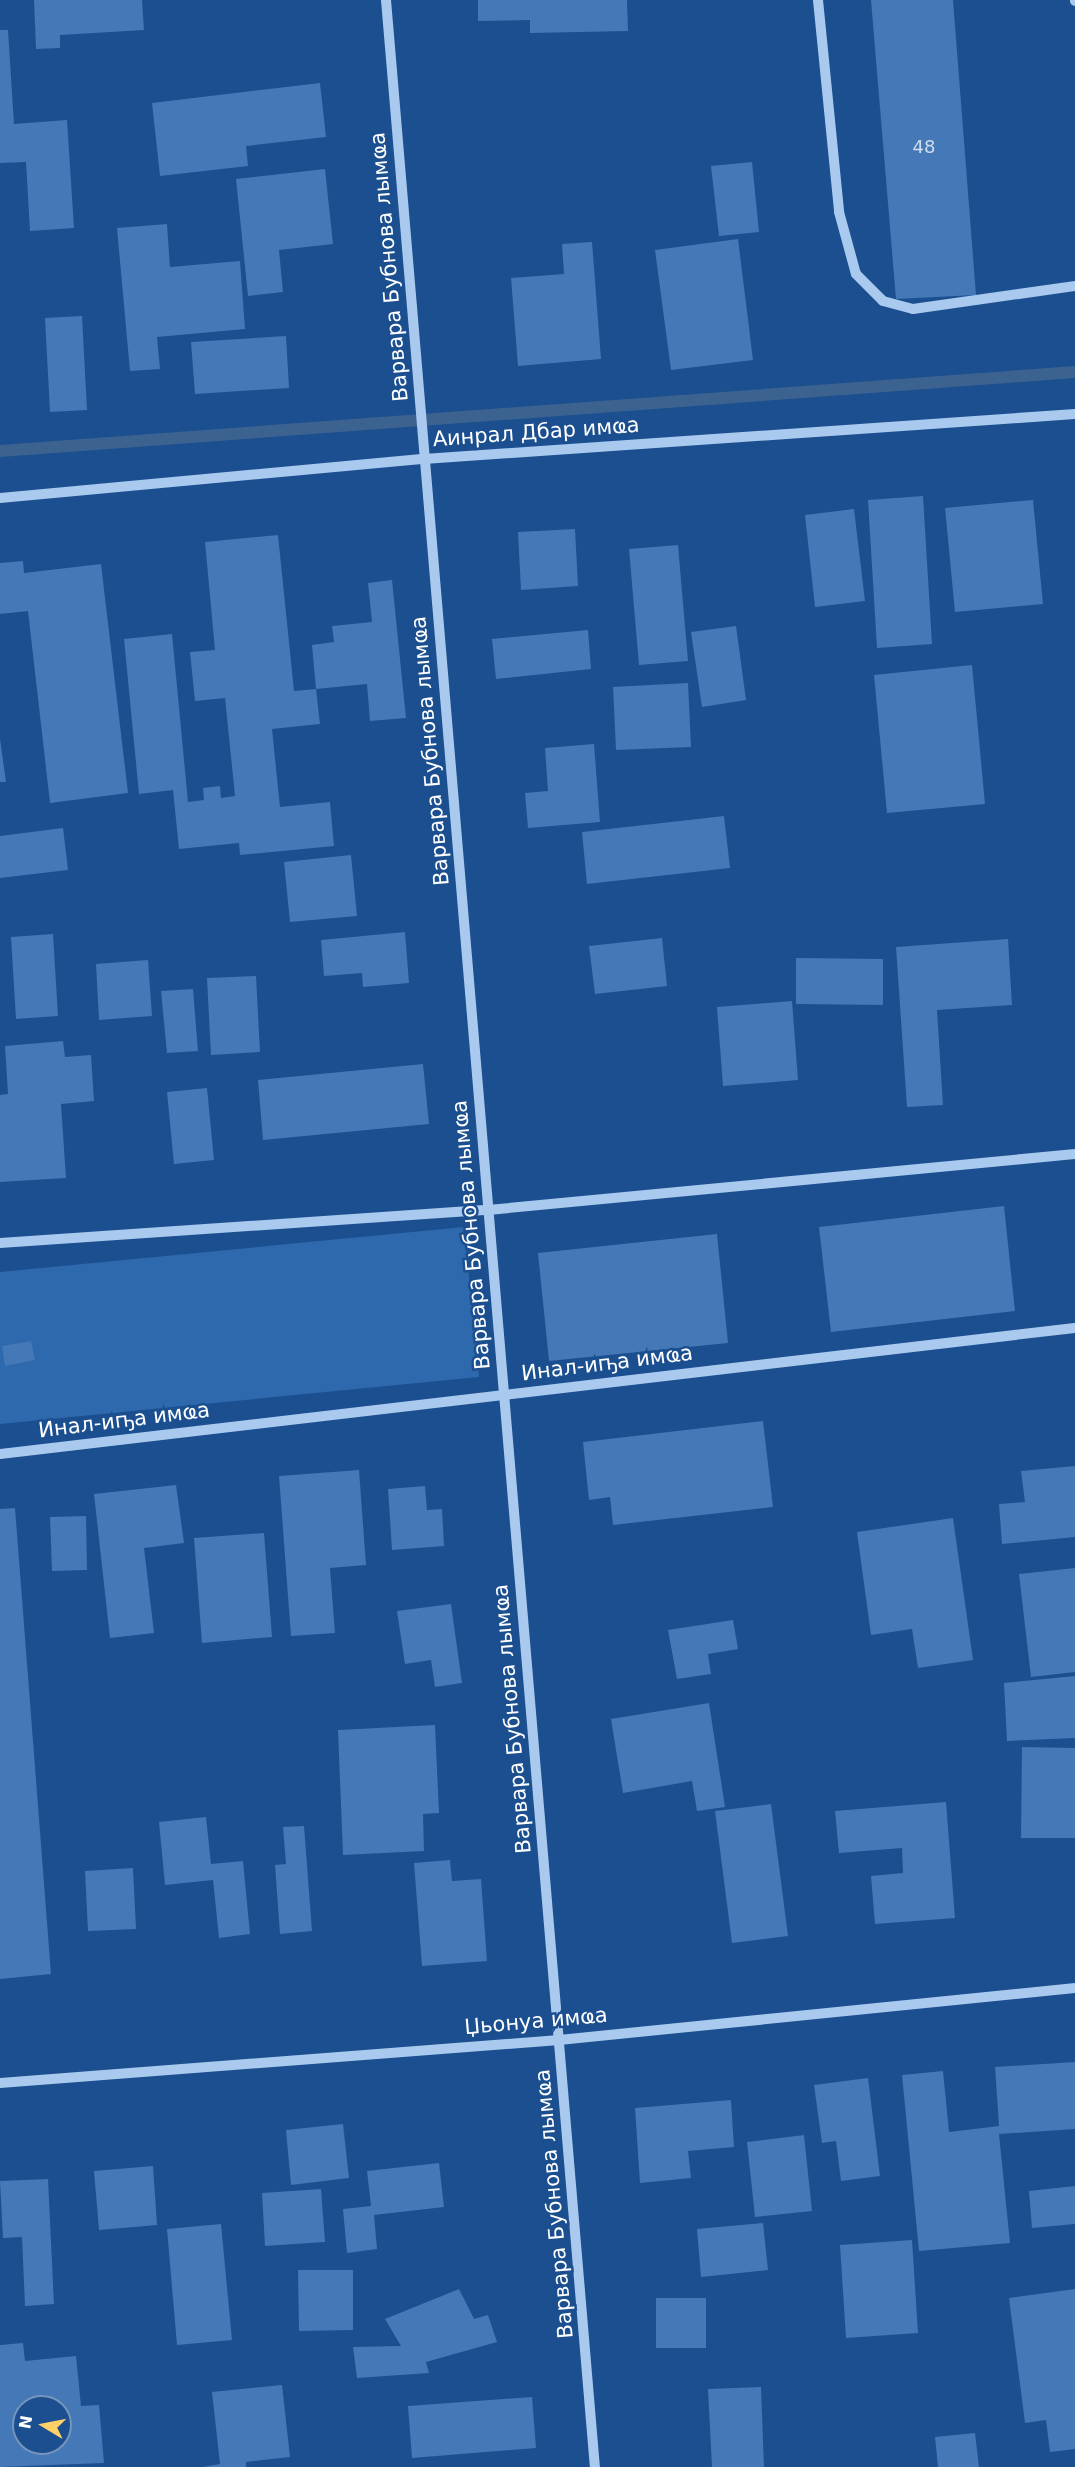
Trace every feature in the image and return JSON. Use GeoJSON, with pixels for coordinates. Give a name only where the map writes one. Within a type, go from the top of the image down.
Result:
{"type":"FeatureCollection","features":[{"type":"Feature","properties":{"kind":"street","name":"Варвара Бубнова лымҩа"},"geometry":{"type":"LineString","coordinates":[[386,0],[595,2467]]}},
{"type":"Feature","properties":{"kind":"street"},"geometry":{"type":"LineString","coordinates":[[819,0],[839,212],[856,274],[883,301],[913,309],[1075,286]]}},
{"type":"Feature","properties":{"kind":"street","name":"Аинрал Дбар имҩа"},"geometry":{"type":"LineString","coordinates":[[0,498],[424,459],[1075,414]]}},
{"type":"Feature","properties":{"kind":"street"},"geometry":{"type":"LineString","coordinates":[[0,1244],[488,1210],[1075,1154]]}},
{"type":"Feature","properties":{"kind":"street","name":"Инал-иҧа имҩа"},"geometry":{"type":"LineString","coordinates":[[0,1454],[1075,1328]]}},
{"type":"Feature","properties":{"kind":"street","name":"Џьонуа имҩа"},"geometry":{"type":"LineString","coordinates":[[0,2083],[559,2040],[1075,1988]]}},
{"type":"Feature","properties":{"kind":"shaded area"},"geometry":{"type":"Polygon","coordinates":[[[464,1227],[479,1377],[0,1424],[0,1272],[464,1227]]]}},
{"type":"Feature","properties":{"kind":"building"},"geometry":{"type":"Polygon","coordinates":[[[34,0],[142,0],[144,30],[60,35],[60,48],[36,49],[34,0]]]}},
{"type":"Feature","properties":{"kind":"building"},"geometry":{"type":"Polygon","coordinates":[[[478,0],[627,0],[628,31],[530,33],[530,20],[478,21],[478,0]]]}},
{"type":"Feature","properties":{"kind":"building"},"geometry":{"type":"Polygon","coordinates":[[[871,0],[953,0],[976,295],[896,299],[871,0]]]}},
{"type":"Feature","properties":{"kind":"building"},"geometry":{"type":"Polygon","coordinates":[[[0,30],[8,30],[14,124],[67,120],[74,228],[30,231],[26,162],[0,163],[0,30]]]}},
{"type":"Feature","properties":{"kind":"building"},"geometry":{"type":"Polygon","coordinates":[[[320,83],[326,137],[246,146],[248,166],[160,176],[152,103],[320,83]]]}},
{"type":"Feature","properties":{"kind":"building"},"geometry":{"type":"Polygon","coordinates":[[[752,162],[759,232],[719,236],[711,166],[752,162]]]}},
{"type":"Feature","properties":{"kind":"building"},"geometry":{"type":"Polygon","coordinates":[[[325,169],[333,244],[279,250],[283,292],[248,296],[236,179],[325,169]]]}},
{"type":"Feature","properties":{"kind":"building"},"geometry":{"type":"Polygon","coordinates":[[[167,224],[170,267],[240,261],[245,329],[157,337],[160,369],[130,371],[117,228],[167,224]]]}},
{"type":"Feature","properties":{"kind":"building"},"geometry":{"type":"Polygon","coordinates":[[[738,239],[753,360],[671,370],[655,250],[738,239]]]}},
{"type":"Feature","properties":{"kind":"building"},"geometry":{"type":"Polygon","coordinates":[[[592,242],[601,359],[518,366],[511,278],[564,274],[562,244],[592,242]]]}},
{"type":"Feature","properties":{"kind":"building"},"geometry":{"type":"Polygon","coordinates":[[[82,316],[87,410],[50,412],[45,318],[82,316]]]}},
{"type":"Feature","properties":{"kind":"building"},"geometry":{"type":"Polygon","coordinates":[[[286,336],[289,388],[195,394],[191,342],[286,336]]]}},
{"type":"Feature","properties":{"kind":"building"},"geometry":{"type":"Polygon","coordinates":[[[923,496],[932,644],[877,648],[868,500],[923,496]]]}},
{"type":"Feature","properties":{"kind":"building"},"geometry":{"type":"Polygon","coordinates":[[[1033,500],[1043,604],[955,612],[945,508],[1033,500]]]}},
{"type":"Feature","properties":{"kind":"building"},"geometry":{"type":"Polygon","coordinates":[[[854,509],[865,601],[815,607],[805,515],[854,509]]]}},
{"type":"Feature","properties":{"kind":"building"},"geometry":{"type":"Polygon","coordinates":[[[575,529],[578,586],[521,590],[518,532],[575,529]]]}},
{"type":"Feature","properties":{"kind":"building"},"geometry":{"type":"Polygon","coordinates":[[[278,535],[294,691],[316,689],[320,724],[272,729],[280,807],[330,802],[334,846],[240,855],[239,843],[179,849],[173,790],[139,794],[124,639],[172,634],[188,802],[204,800],[203,788],[220,786],[221,798],[235,796],[225,698],[195,701],[190,652],[215,650],[205,542],[278,535]]]}},
{"type":"Feature","properties":{"kind":"building"},"geometry":{"type":"Polygon","coordinates":[[[678,545],[688,661],[639,665],[629,549],[678,545]]]}},
{"type":"Feature","properties":{"kind":"building"},"geometry":{"type":"Polygon","coordinates":[[[23,561],[24,573],[101,564],[128,793],[50,803],[28,611],[0,614],[0,563],[23,561]]]}},
{"type":"Feature","properties":{"kind":"building"},"geometry":{"type":"Polygon","coordinates":[[[392,580],[406,718],[370,721],[367,684],[316,689],[312,645],[334,642],[332,626],[372,622],[368,583],[392,580]]]}},
{"type":"Feature","properties":{"kind":"building"},"geometry":{"type":"Polygon","coordinates":[[[736,626],[746,700],[702,707],[691,632],[736,626]]]}},
{"type":"Feature","properties":{"kind":"building"},"geometry":{"type":"Polygon","coordinates":[[[588,630],[591,669],[496,679],[492,639],[588,630]]]}},
{"type":"Feature","properties":{"kind":"building"},"geometry":{"type":"Polygon","coordinates":[[[972,665],[985,804],[887,813],[874,675],[972,665]]]}},
{"type":"Feature","properties":{"kind":"building"},"geometry":{"type":"Polygon","coordinates":[[[688,683],[691,747],[616,750],[613,687],[688,683]]]}},
{"type":"Feature","properties":{"kind":"building"},"geometry":{"type":"Polygon","coordinates":[[[0,739],[6,782],[0,782],[0,739]]]}},
{"type":"Feature","properties":{"kind":"building"},"geometry":{"type":"Polygon","coordinates":[[[594,744],[600,822],[528,828],[525,793],[548,791],[545,748],[594,744]]]}},
{"type":"Feature","properties":{"kind":"building"},"geometry":{"type":"Polygon","coordinates":[[[724,816],[730,868],[587,884],[582,832],[724,816]]]}},
{"type":"Feature","properties":{"kind":"building"},"geometry":{"type":"Polygon","coordinates":[[[63,828],[68,870],[0,878],[0,836],[63,828]]]}},
{"type":"Feature","properties":{"kind":"building"},"geometry":{"type":"Polygon","coordinates":[[[351,855],[357,916],[290,922],[284,862],[351,855]]]}},
{"type":"Feature","properties":{"kind":"building"},"geometry":{"type":"Polygon","coordinates":[[[405,932],[409,983],[363,987],[362,973],[324,976],[321,940],[405,932]]]}},
{"type":"Feature","properties":{"kind":"building"},"geometry":{"type":"Polygon","coordinates":[[[53,934],[58,1016],[16,1019],[11,937],[53,934]]]}},
{"type":"Feature","properties":{"kind":"building"},"geometry":{"type":"Polygon","coordinates":[[[662,938],[667,986],[595,994],[589,946],[662,938]]]}},
{"type":"Feature","properties":{"kind":"building"},"geometry":{"type":"Polygon","coordinates":[[[1008,939],[1012,1005],[937,1010],[943,1105],[907,1107],[896,947],[1008,939]]]}},
{"type":"Feature","properties":{"kind":"building"},"geometry":{"type":"Polygon","coordinates":[[[796,958],[883,959],[883,1005],[796,1004],[796,958]]]}},
{"type":"Feature","properties":{"kind":"building"},"geometry":{"type":"Polygon","coordinates":[[[148,960],[152,1016],[99,1020],[96,964],[148,960]]]}},
{"type":"Feature","properties":{"kind":"building"},"geometry":{"type":"Polygon","coordinates":[[[256,976],[260,1052],[211,1055],[207,978],[256,976]]]}},
{"type":"Feature","properties":{"kind":"building"},"geometry":{"type":"Polygon","coordinates":[[[193,989],[198,1051],[167,1053],[161,991],[193,989]]]}},
{"type":"Feature","properties":{"kind":"building"},"geometry":{"type":"Polygon","coordinates":[[[792,1001],[798,1080],[723,1086],[717,1007],[792,1001]]]}},
{"type":"Feature","properties":{"kind":"building"},"geometry":{"type":"Polygon","coordinates":[[[63,1041],[65,1057],[91,1055],[94,1101],[61,1104],[66,1178],[0,1182],[0,1095],[8,1094],[5,1046],[63,1041]]]}},
{"type":"Feature","properties":{"kind":"building"},"geometry":{"type":"Polygon","coordinates":[[[423,1064],[429,1124],[263,1140],[258,1080],[423,1064]]]}},
{"type":"Feature","properties":{"kind":"building"},"geometry":{"type":"Polygon","coordinates":[[[207,1088],[214,1160],[174,1164],[167,1092],[207,1088]]]}},
{"type":"Feature","properties":{"kind":"building"},"geometry":{"type":"Polygon","coordinates":[[[1004,1206],[1015,1311],[831,1332],[819,1227],[1004,1206]]]}},
{"type":"Feature","properties":{"kind":"building"},"geometry":{"type":"Polygon","coordinates":[[[717,1234],[728,1343],[549,1361],[538,1253],[717,1234]]]}},
{"type":"Feature","properties":{"kind":"building"},"geometry":{"type":"Polygon","coordinates":[[[31,1341],[35,1360],[5,1366],[2,1346],[31,1341]]]}},
{"type":"Feature","properties":{"kind":"building"},"geometry":{"type":"Polygon","coordinates":[[[763,1421],[773,1507],[613,1525],[610,1497],[589,1500],[583,1442],[763,1421]]]}},
{"type":"Feature","properties":{"kind":"building"},"geometry":{"type":"Polygon","coordinates":[[[1075,1466],[1075,1537],[1002,1544],[999,1504],[1025,1502],[1021,1471],[1075,1466]]]}},
{"type":"Feature","properties":{"kind":"building"},"geometry":{"type":"Polygon","coordinates":[[[359,1470],[366,1565],[330,1568],[335,1633],[291,1636],[279,1476],[359,1470]]]}},
{"type":"Feature","properties":{"kind":"building"},"geometry":{"type":"Polygon","coordinates":[[[176,1485],[184,1543],[144,1548],[154,1633],[110,1638],[94,1494],[176,1485]]]}},
{"type":"Feature","properties":{"kind":"building"},"geometry":{"type":"Polygon","coordinates":[[[425,1486],[427,1510],[442,1509],[444,1546],[392,1550],[388,1489],[425,1486]]]}},
{"type":"Feature","properties":{"kind":"building"},"geometry":{"type":"Polygon","coordinates":[[[15,1508],[51,1974],[0,1979],[0,1509],[15,1508]]]}},
{"type":"Feature","properties":{"kind":"building"},"geometry":{"type":"Polygon","coordinates":[[[86,1516],[87,1570],[52,1571],[50,1517],[86,1516]]]}},
{"type":"Feature","properties":{"kind":"building"},"geometry":{"type":"Polygon","coordinates":[[[953,1518],[973,1660],[918,1668],[912,1629],[871,1635],[857,1532],[953,1518]]]}},
{"type":"Feature","properties":{"kind":"building"},"geometry":{"type":"Polygon","coordinates":[[[264,1533],[272,1637],[202,1643],[194,1538],[264,1533]]]}},
{"type":"Feature","properties":{"kind":"building"},"geometry":{"type":"Polygon","coordinates":[[[1075,1568],[1075,1672],[1031,1677],[1019,1574],[1075,1568]]]}},
{"type":"Feature","properties":{"kind":"building"},"geometry":{"type":"Polygon","coordinates":[[[451,1604],[462,1683],[435,1687],[431,1660],[405,1664],[397,1611],[451,1604]]]}},
{"type":"Feature","properties":{"kind":"building"},"geometry":{"type":"Polygon","coordinates":[[[733,1620],[738,1649],[708,1654],[711,1674],[677,1679],[668,1630],[733,1620]]]}},
{"type":"Feature","properties":{"kind":"building"},"geometry":{"type":"Polygon","coordinates":[[[1075,1676],[1075,1738],[1007,1741],[1004,1683],[1075,1676]]]}},
{"type":"Feature","properties":{"kind":"building"},"geometry":{"type":"Polygon","coordinates":[[[709,1703],[725,1807],[697,1811],[692,1781],[623,1793],[611,1719],[709,1703]]]}},
{"type":"Feature","properties":{"kind":"building"},"geometry":{"type":"Polygon","coordinates":[[[435,1725],[439,1813],[423,1814],[424,1851],[343,1855],[338,1730],[435,1725]]]}},
{"type":"Feature","properties":{"kind":"building"},"geometry":{"type":"Polygon","coordinates":[[[1022,1747],[1075,1748],[1075,1838],[1021,1838],[1022,1747]]]}},
{"type":"Feature","properties":{"kind":"building"},"geometry":{"type":"Polygon","coordinates":[[[946,1802],[955,1918],[875,1924],[871,1876],[903,1873],[902,1848],[839,1853],[835,1811],[946,1802]]]}},
{"type":"Feature","properties":{"kind":"building"},"geometry":{"type":"Polygon","coordinates":[[[771,1804],[788,1936],[732,1943],[715,1811],[771,1804]]]}},
{"type":"Feature","properties":{"kind":"building"},"geometry":{"type":"Polygon","coordinates":[[[206,1817],[211,1864],[243,1861],[250,1934],[219,1938],[213,1880],[165,1885],[159,1822],[206,1817]]]}},
{"type":"Feature","properties":{"kind":"building"},"geometry":{"type":"Polygon","coordinates":[[[304,1826],[312,1931],[280,1934],[275,1865],[286,1864],[283,1827],[304,1826]]]}},
{"type":"Feature","properties":{"kind":"building"},"geometry":{"type":"Polygon","coordinates":[[[450,1860],[452,1881],[481,1879],[487,1961],[422,1966],[414,1863],[450,1860]]]}},
{"type":"Feature","properties":{"kind":"building"},"geometry":{"type":"Polygon","coordinates":[[[133,1868],[136,1929],[88,1931],[85,1871],[133,1868]]]}},
{"type":"Feature","properties":{"kind":"building"},"geometry":{"type":"Polygon","coordinates":[[[1075,2062],[1075,2129],[999,2134],[1010,2243],[919,2251],[902,2075],[943,2071],[949,2132],[999,2126],[995,2067],[1075,2062]]]}},
{"type":"Feature","properties":{"kind":"building"},"geometry":{"type":"Polygon","coordinates":[[[868,2078],[880,2176],[841,2181],[836,2141],[822,2143],[814,2085],[868,2078]]]}},
{"type":"Feature","properties":{"kind":"building"},"geometry":{"type":"Polygon","coordinates":[[[731,2100],[734,2147],[688,2151],[691,2178],[640,2183],[635,2108],[731,2100]]]}},
{"type":"Feature","properties":{"kind":"building"},"geometry":{"type":"Polygon","coordinates":[[[343,2124],[349,2178],[291,2185],[286,2130],[343,2124]]]}},
{"type":"Feature","properties":{"kind":"building"},"geometry":{"type":"Polygon","coordinates":[[[804,2135],[812,2211],[755,2217],[747,2142],[804,2135]]]}},
{"type":"Feature","properties":{"kind":"building"},"geometry":{"type":"Polygon","coordinates":[[[439,2163],[444,2207],[374,2215],[377,2249],[347,2253],[343,2209],[371,2206],[367,2171],[439,2163]]]}},
{"type":"Feature","properties":{"kind":"building"},"geometry":{"type":"Polygon","coordinates":[[[153,2166],[157,2225],[99,2230],[94,2171],[153,2166]]]}},
{"type":"Feature","properties":{"kind":"building"},"geometry":{"type":"Polygon","coordinates":[[[48,2179],[54,2304],[25,2306],[22,2237],[3,2238],[0,2181],[48,2179]]]}},
{"type":"Feature","properties":{"kind":"building"},"geometry":{"type":"Polygon","coordinates":[[[1075,2186],[1075,2224],[1032,2228],[1029,2191],[1075,2186]]]}},
{"type":"Feature","properties":{"kind":"building"},"geometry":{"type":"Polygon","coordinates":[[[321,2189],[325,2242],[265,2246],[262,2193],[321,2189]]]}},
{"type":"Feature","properties":{"kind":"building"},"geometry":{"type":"Polygon","coordinates":[[[763,2223],[768,2270],[701,2277],[697,2229],[763,2223]]]}},
{"type":"Feature","properties":{"kind":"building"},"geometry":{"type":"Polygon","coordinates":[[[221,2224],[232,2340],[177,2345],[167,2229],[221,2224]]]}},
{"type":"Feature","properties":{"kind":"building"},"geometry":{"type":"Polygon","coordinates":[[[912,2240],[918,2333],[846,2338],[840,2245],[912,2240]]]}},
{"type":"Feature","properties":{"kind":"building"},"geometry":{"type":"Polygon","coordinates":[[[298,2270],[353,2270],[353,2330],[299,2331],[298,2270]]]}},
{"type":"Feature","properties":{"kind":"building"},"geometry":{"type":"Polygon","coordinates":[[[459,2289],[474,2319],[488,2315],[497,2342],[426,2362],[429,2373],[357,2378],[353,2347],[401,2346],[385,2319],[459,2289]]]}},
{"type":"Feature","properties":{"kind":"building"},"geometry":{"type":"Polygon","coordinates":[[[1075,2289],[1075,2449],[1050,2452],[1046,2420],[1025,2423],[1009,2298],[1075,2289]]]}},
{"type":"Feature","properties":{"kind":"building"},"geometry":{"type":"Polygon","coordinates":[[[656,2298],[706,2298],[706,2348],[656,2348],[656,2298]]]}},
{"type":"Feature","properties":{"kind":"building"},"geometry":{"type":"Polygon","coordinates":[[[23,2343],[25,2361],[76,2356],[81,2406],[99,2405],[104,2463],[0,2467],[0,2345],[23,2343]]]}},
{"type":"Feature","properties":{"kind":"building"},"geometry":{"type":"Polygon","coordinates":[[[282,2385],[290,2457],[246,2462],[246,2467],[203,2467],[220,2464],[212,2392],[282,2385]]]}},
{"type":"Feature","properties":{"kind":"building"},"geometry":{"type":"Polygon","coordinates":[[[761,2387],[764,2467],[712,2467],[708,2389],[761,2387]]]}},
{"type":"Feature","properties":{"kind":"building"},"geometry":{"type":"Polygon","coordinates":[[[532,2397],[536,2448],[412,2458],[408,2406],[532,2397]]]}},
{"type":"Feature","properties":{"kind":"building"},"geometry":{"type":"Polygon","coordinates":[[[975,2433],[979,2467],[938,2467],[935,2437],[975,2433]]]}},
{"type":"Feature","properties":{"kind":"waterway"},"geometry":{"type":"LineString","coordinates":[[0,451],[1075,372]]}}]}
